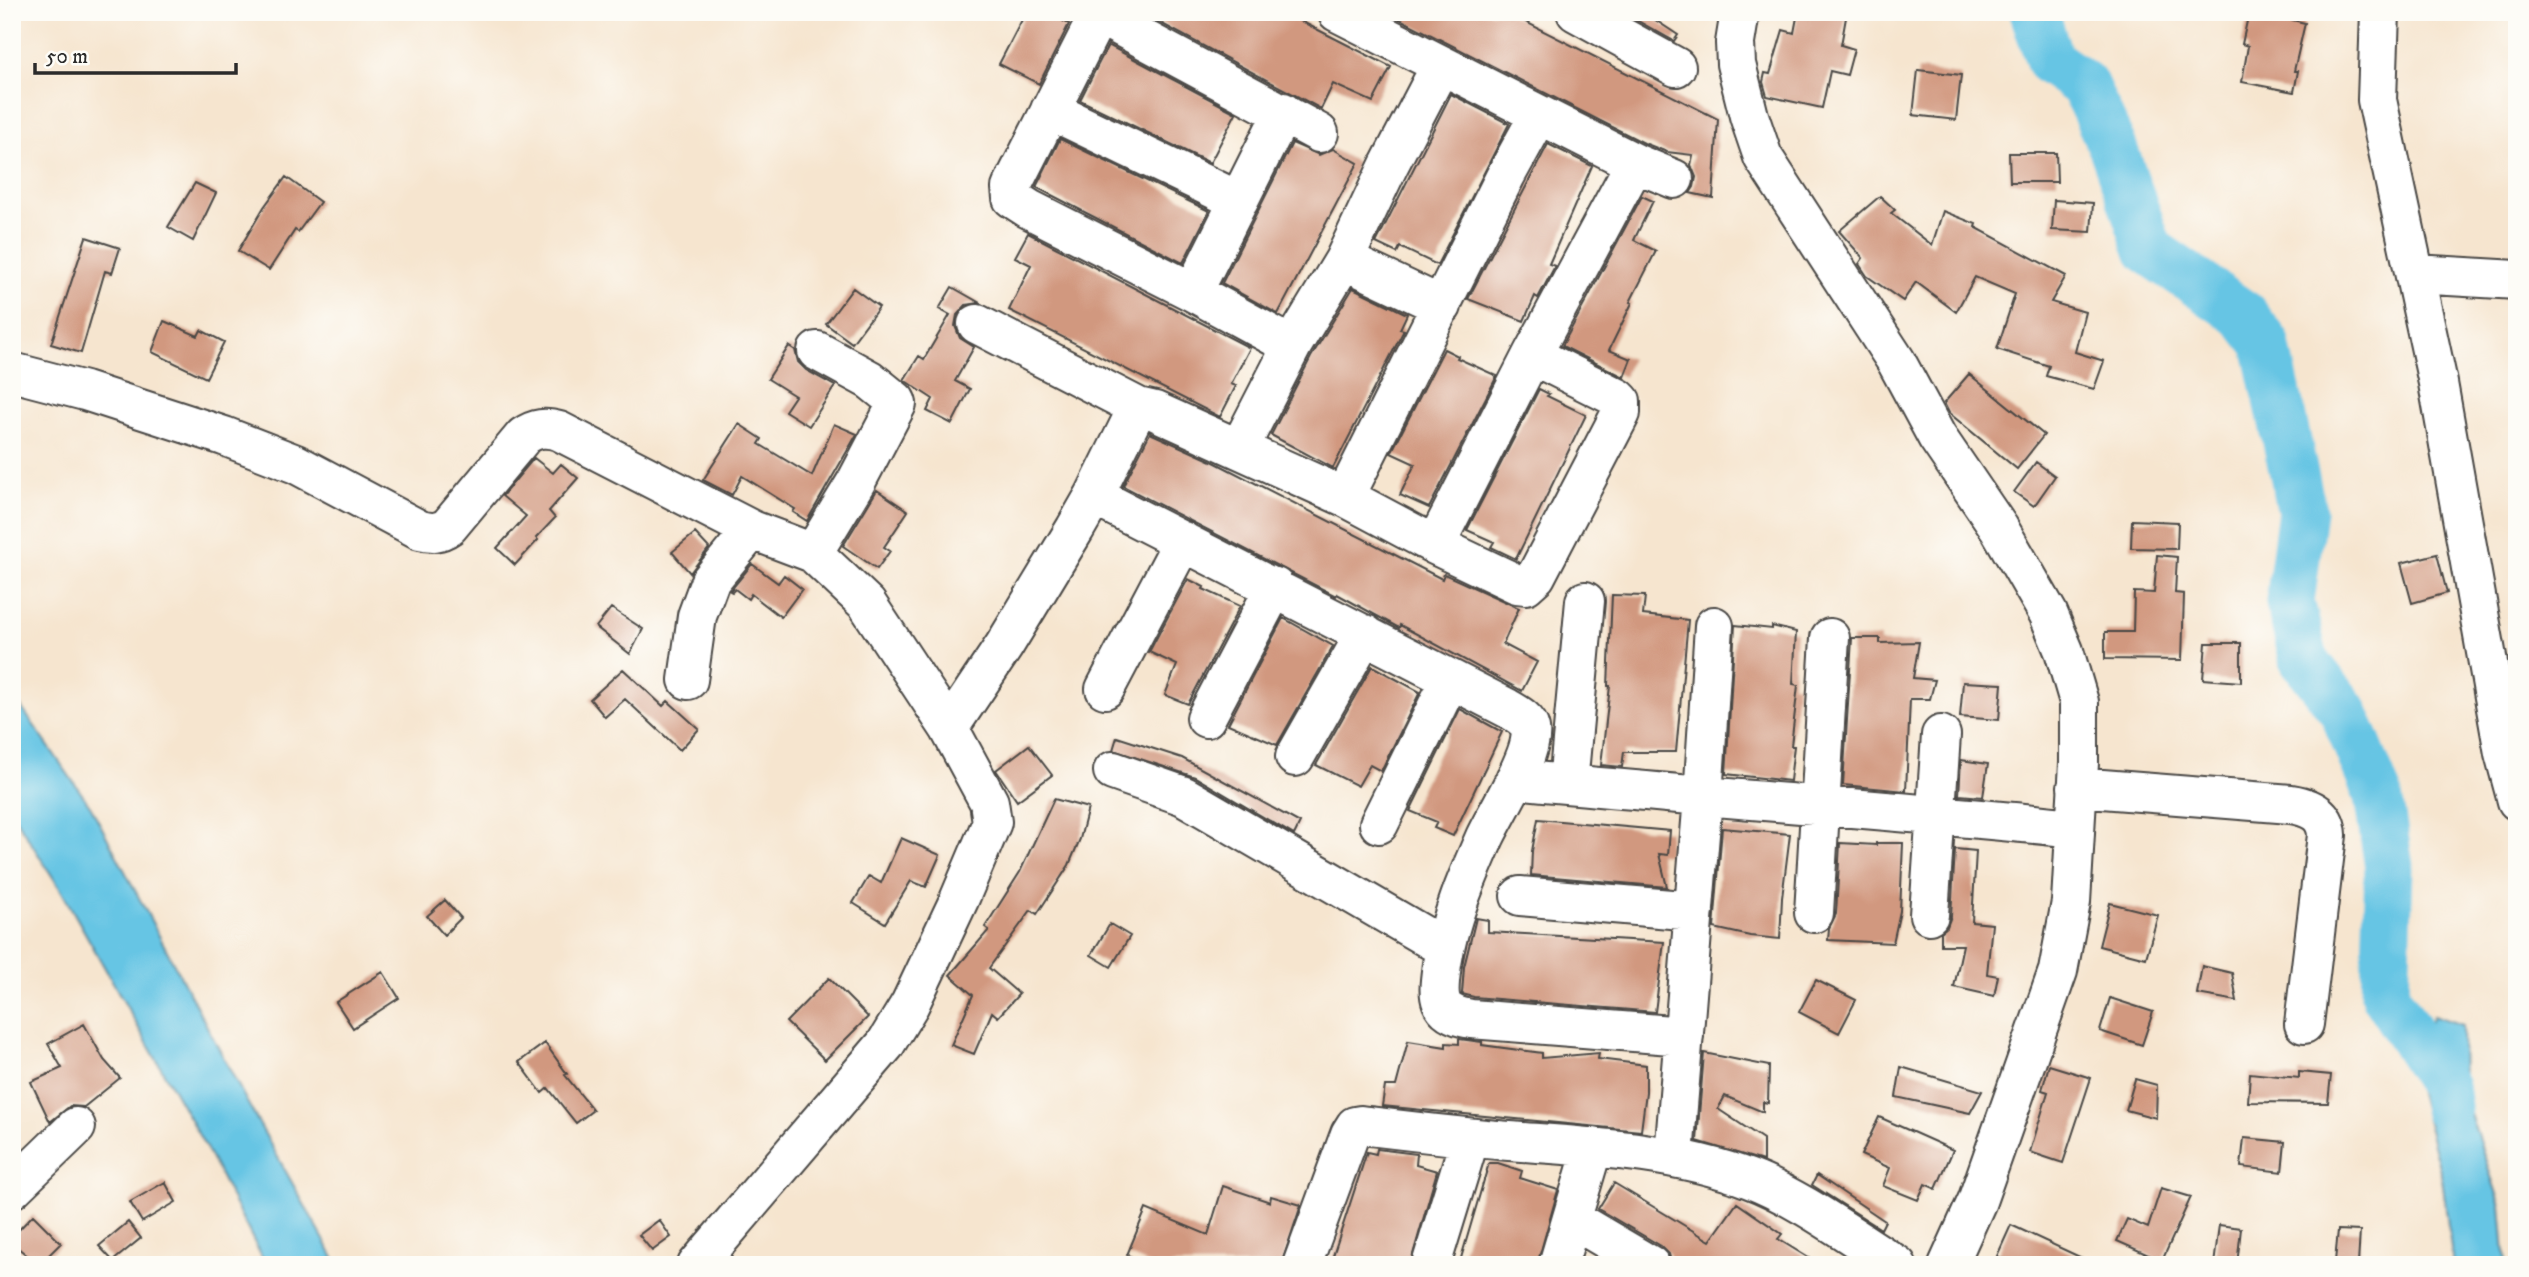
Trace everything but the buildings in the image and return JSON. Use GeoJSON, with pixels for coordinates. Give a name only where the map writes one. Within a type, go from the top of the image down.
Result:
{"type":"FeatureCollection","features":[{"type":"Feature","properties":{"kind":"street"},"geometry":{"type":"LineString","coordinates":[[1337,12],[1635,163],[1674,179]]}},
{"type":"Feature","properties":{"kind":"street"},"geometry":{"type":"LineString","coordinates":[[1576,12],[1676,66]]}},
{"type":"Feature","properties":{"kind":"street"},"geometry":{"type":"LineString","coordinates":[[1741,12],[1735,43],[1736,64],[1763,157],[1896,361],[1937,437],[1999,528],[2048,613],[2064,651],[2079,702],[2071,902],[2058,971],[1981,1189],[1948,1265]]}},
{"type":"Feature","properties":{"kind":"street"},"geometry":{"type":"LineString","coordinates":[[2380,12],[2377,100],[2441,395],[2504,753],[2517,801]]}},
{"type":"Feature","properties":{"kind":"street"},"geometry":{"type":"LineString","coordinates":[[1292,346],[1193,292],[1040,215],[1013,198],[1011,188],[1099,13],[1319,133]]}},
{"type":"Feature","properties":{"kind":"street"},"geometry":{"type":"LineString","coordinates":[[1239,449],[1292,346],[1344,260],[1389,164],[1441,65]]}},
{"type":"Feature","properties":{"kind":"street"},"geometry":{"type":"LineString","coordinates":[[1050,110],[1239,201]]}},
{"type":"Feature","properties":{"kind":"street"},"geometry":{"type":"LineString","coordinates":[[1193,292],[1283,112]]}},
{"type":"Feature","properties":{"kind":"street"},"geometry":{"type":"LineString","coordinates":[[1345,497],[1539,115]]}},
{"type":"Feature","properties":{"kind":"street"},"geometry":{"type":"LineString","coordinates":[[1435,545],[1532,355],[1635,163]]}},
{"type":"Feature","properties":{"kind":"street"},"geometry":{"type":"LineString","coordinates":[[1344,260],[1442,306]]}},
{"type":"Feature","properties":{"kind":"street"},"geometry":{"type":"LineString","coordinates":[[2415,274],[2517,280]]}},
{"type":"Feature","properties":{"kind":"street"},"geometry":{"type":"LineString","coordinates":[[977,324],[1138,407],[1155,411],[1345,497],[1435,545],[1517,584],[1526,585],[1531,582],[1620,412],[1621,401],[1532,355]]}},
{"type":"Feature","properties":{"kind":"street"},"geometry":{"type":"LineString","coordinates":[[813,553],[856,482],[897,404],[870,380],[817,351]]}},
{"type":"Feature","properties":{"kind":"street"},"geometry":{"type":"LineString","coordinates":[[12,372],[97,395],[224,436],[284,460],[420,530],[441,531],[449,526],[524,436],[534,429],[548,428],[724,513],[752,530],[813,553],[867,604],[949,728],[989,802],[992,822],[910,1004],[885,1045],[697,1265]]}},
{"type":"Feature","properties":{"kind":"street"},"geometry":{"type":"LineString","coordinates":[[949,728],[1004,646],[1094,496],[1138,407]]}},
{"type":"Feature","properties":{"kind":"street"},"geometry":{"type":"LineString","coordinates":[[1094,496],[1507,708],[1528,723],[1528,749],[1485,836],[1453,915],[1438,991],[1440,1000],[1452,1015],[1471,1019],[1684,1036]]}},
{"type":"Feature","properties":{"kind":"street"},"geometry":{"type":"LineString","coordinates":[[688,680],[697,616],[710,581],[752,530]]}},
{"type":"Feature","properties":{"kind":"street"},"geometry":{"type":"LineString","coordinates":[[1105,689],[1183,541]]}},
{"type":"Feature","properties":{"kind":"street"},"geometry":{"type":"LineString","coordinates":[[1206,718],[1275,587]]}},
{"type":"Feature","properties":{"kind":"street"},"geometry":{"type":"LineString","coordinates":[[1568,785],[1586,601]]}},
{"type":"Feature","properties":{"kind":"street"},"geometry":{"type":"LineString","coordinates":[[1674,1156],[1714,626]]}},
{"type":"Feature","properties":{"kind":"street"},"geometry":{"type":"LineString","coordinates":[[1294,757],[1365,634]]}},
{"type":"Feature","properties":{"kind":"street"},"geometry":{"type":"LineString","coordinates":[[1814,914],[1829,638]]}},
{"type":"Feature","properties":{"kind":"street"},"geometry":{"type":"LineString","coordinates":[[1379,824],[1450,680]]}},
{"type":"Feature","properties":{"kind":"street"},"geometry":{"type":"LineString","coordinates":[[1928,915],[1941,735]]}},
{"type":"Feature","properties":{"kind":"street"},"geometry":{"type":"LineString","coordinates":[[1113,771],[1184,796],[1445,948]]}},
{"type":"Feature","properties":{"kind":"street"},"geometry":{"type":"LineString","coordinates":[[1515,779],[2075,828]]}},
{"type":"Feature","properties":{"kind":"street"},"geometry":{"type":"LineString","coordinates":[[2077,787],[2291,804],[2313,810],[2320,815],[2325,821],[2327,835],[2304,1024]]}},
{"type":"Feature","properties":{"kind":"street"},"geometry":{"type":"LineString","coordinates":[[1520,896],[1694,911]]}},
{"type":"Feature","properties":{"kind":"street"},"geometry":{"type":"LineString","coordinates":[[1301,1265],[1350,1134],[1355,1126],[1361,1125],[1470,1138],[1674,1156],[1748,1178],[1771,1188],[1897,1265]]}},
{"type":"Feature","properties":{"kind":"street"},"geometry":{"type":"LineString","coordinates":[[12,1189],[76,1127]]}},
{"type":"Feature","properties":{"kind":"street"},"geometry":{"type":"LineString","coordinates":[[1431,1265],[1470,1138]]}},
{"type":"Feature","properties":{"kind":"street"},"geometry":{"type":"LineString","coordinates":[[1558,1265],[1593,1147]]}},
{"type":"Feature","properties":{"kind":"street"},"geometry":{"type":"LineString","coordinates":[[1572,1219],[1650,1265]]}},
{"type":"Feature","properties":{"kind":"water"},"geometry":{"type":"Polygon","coordinates":[[[12,694],[91,807],[247,1102],[338,1265],[266,1265],[205,1146],[61,890],[12,813],[12,694]]]}},
{"type":"Feature","properties":{"kind":"water"},"geometry":{"type":"Polygon","coordinates":[[[2433,1015],[2462,1025],[2463,1093],[2501,1206],[2506,1265],[2453,1265],[2442,1178],[2412,1067],[2433,1015]]]}},
{"type":"Feature","properties":{"kind":"waterway"},"geometry":{"type":"LineString","coordinates":[[2034,12],[2050,61],[2084,85],[2113,148],[2149,250],[2244,315],[2266,344],[2302,511],[2290,602],[2304,660],[2343,710],[2378,796],[2389,867],[2385,995],[2444,1087],[2447,1108]]}}]}
